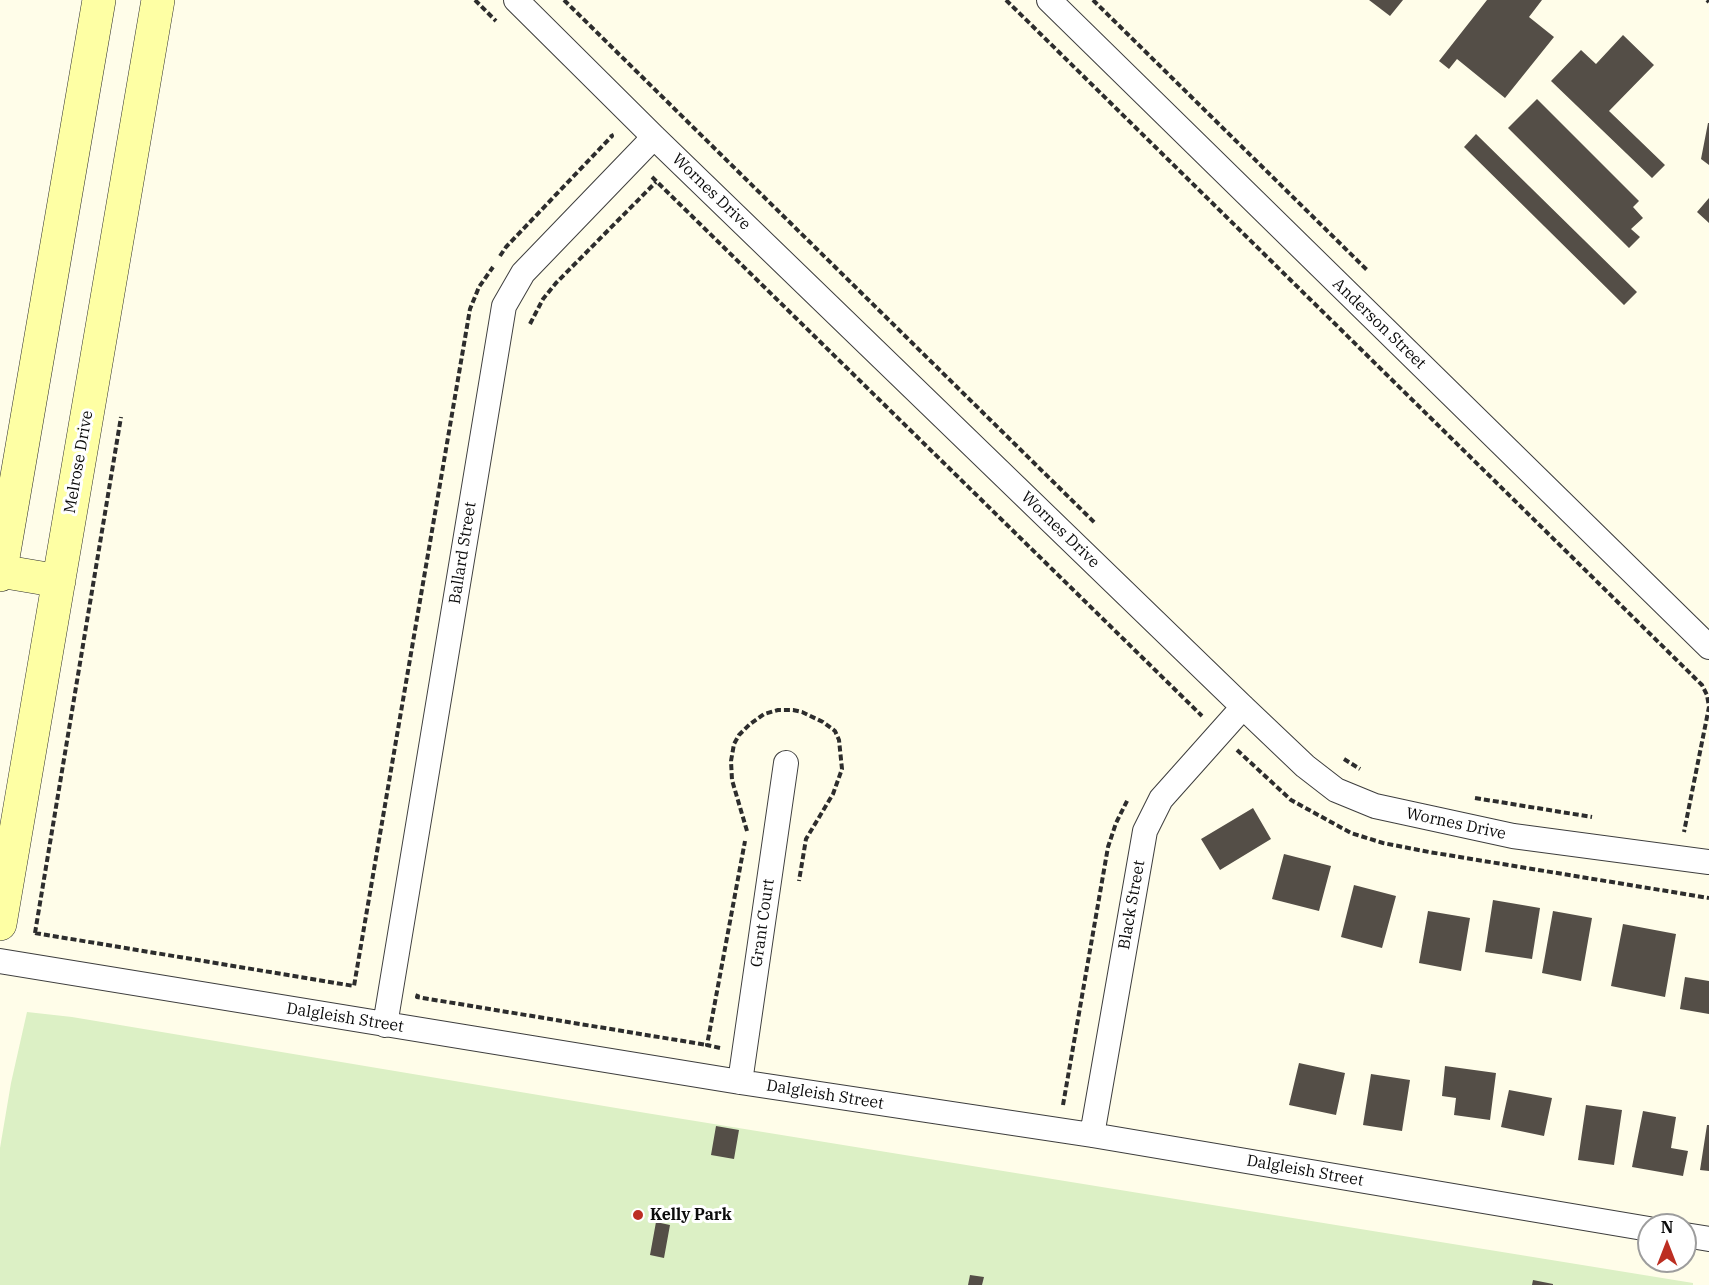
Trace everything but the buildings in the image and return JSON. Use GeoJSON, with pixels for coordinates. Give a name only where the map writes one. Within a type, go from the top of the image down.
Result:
{"type":"FeatureCollection","features":[{"type":"Feature","properties":{"kind":"main road"},"geometry":{"type":"LineString","coordinates":[[59,581],[0,573],[99,0]]}},
{"type":"Feature","properties":{"kind":"main road","name":"Melrose Drive"},"geometry":{"type":"LineString","coordinates":[[0,924],[158,0]]}},
{"type":"Feature","properties":{"kind":"street","name":"Wornes Drive"},"geometry":{"type":"LineString","coordinates":[[516,0],[654,137],[1243,707],[1305,766],[1336,790],[1375,806],[1513,836],[1709,862]]}},
{"type":"Feature","properties":{"kind":"street","name":"Anderson Street"},"geometry":{"type":"LineString","coordinates":[[1049,0],[1709,647]]}},
{"type":"Feature","properties":{"kind":"street","name":"Ballard Street"},"geometry":{"type":"LineString","coordinates":[[385,1025],[504,306],[523,273],[654,137]]}},
{"type":"Feature","properties":{"kind":"street","name":"Black Street"},"geometry":{"type":"LineString","coordinates":[[1092,1135],[1144,831],[1161,799],[1243,707]]}},
{"type":"Feature","properties":{"kind":"street","name":"Grant Court"},"geometry":{"type":"LineString","coordinates":[[740,1082],[786,763]]}},
{"type":"Feature","properties":{"kind":"street","name":"Dalgleish Street"},"geometry":{"type":"LineString","coordinates":[[0,961],[740,1082],[1092,1135],[1637,1227]]}},
{"type":"Feature","properties":{"kind":"path"},"geometry":{"type":"LineString","coordinates":[[475,0],[499,24]]}},
{"type":"Feature","properties":{"kind":"path"},"geometry":{"type":"LineString","coordinates":[[564,0],[1102,530]]}},
{"type":"Feature","properties":{"kind":"path"},"geometry":{"type":"LineString","coordinates":[[1006,0],[1702,685],[1707,694],[1709,707],[1684,832]]}},
{"type":"Feature","properties":{"kind":"path"},"geometry":{"type":"LineString","coordinates":[[122,413],[36,933],[354,986],[470,309],[479,287],[506,247],[612,136],[604,128]]}},
{"type":"Feature","properties":{"kind":"path"},"geometry":{"type":"LineString","coordinates":[[527,333],[543,299],[556,283],[656,182]]}},
{"type":"Feature","properties":{"kind":"path"},"geometry":{"type":"LineString","coordinates":[[707,1045],[747,830],[732,780],[731,761],[734,744],[750,724],[764,714],[778,710],[802,712],[823,722],[835,731],[841,752],[842,769],[833,794],[806,839],[798,885]]}},
{"type":"Feature","properties":{"kind":"path"},"geometry":{"type":"LineString","coordinates":[[1339,756],[1363,770]]}},
{"type":"Feature","properties":{"kind":"path"},"geometry":{"type":"LineString","coordinates":[[1472,797],[1602,818]]}},
{"type":"Feature","properties":{"kind":"path"},"geometry":{"type":"LineString","coordinates":[[1672,830],[1693,833]]}},
{"type":"Feature","properties":{"kind":"path"},"geometry":{"type":"LineString","coordinates":[[419,986],[417,997],[744,1053]]}},
{"type":"Feature","properties":{"kind":"green space","name":"Kelly Park"},"geometry":{"type":"Polygon","coordinates":[[[27,1012],[72,1017],[1693,1283],[1693,1285],[0,1285],[0,1148],[11,1083],[27,1012]]]}},
{"type":"Feature","properties":{"kind":"place","name":"Kelly Park"},"geometry":{"type":"Point","coordinates":[638,1215]}}]}
